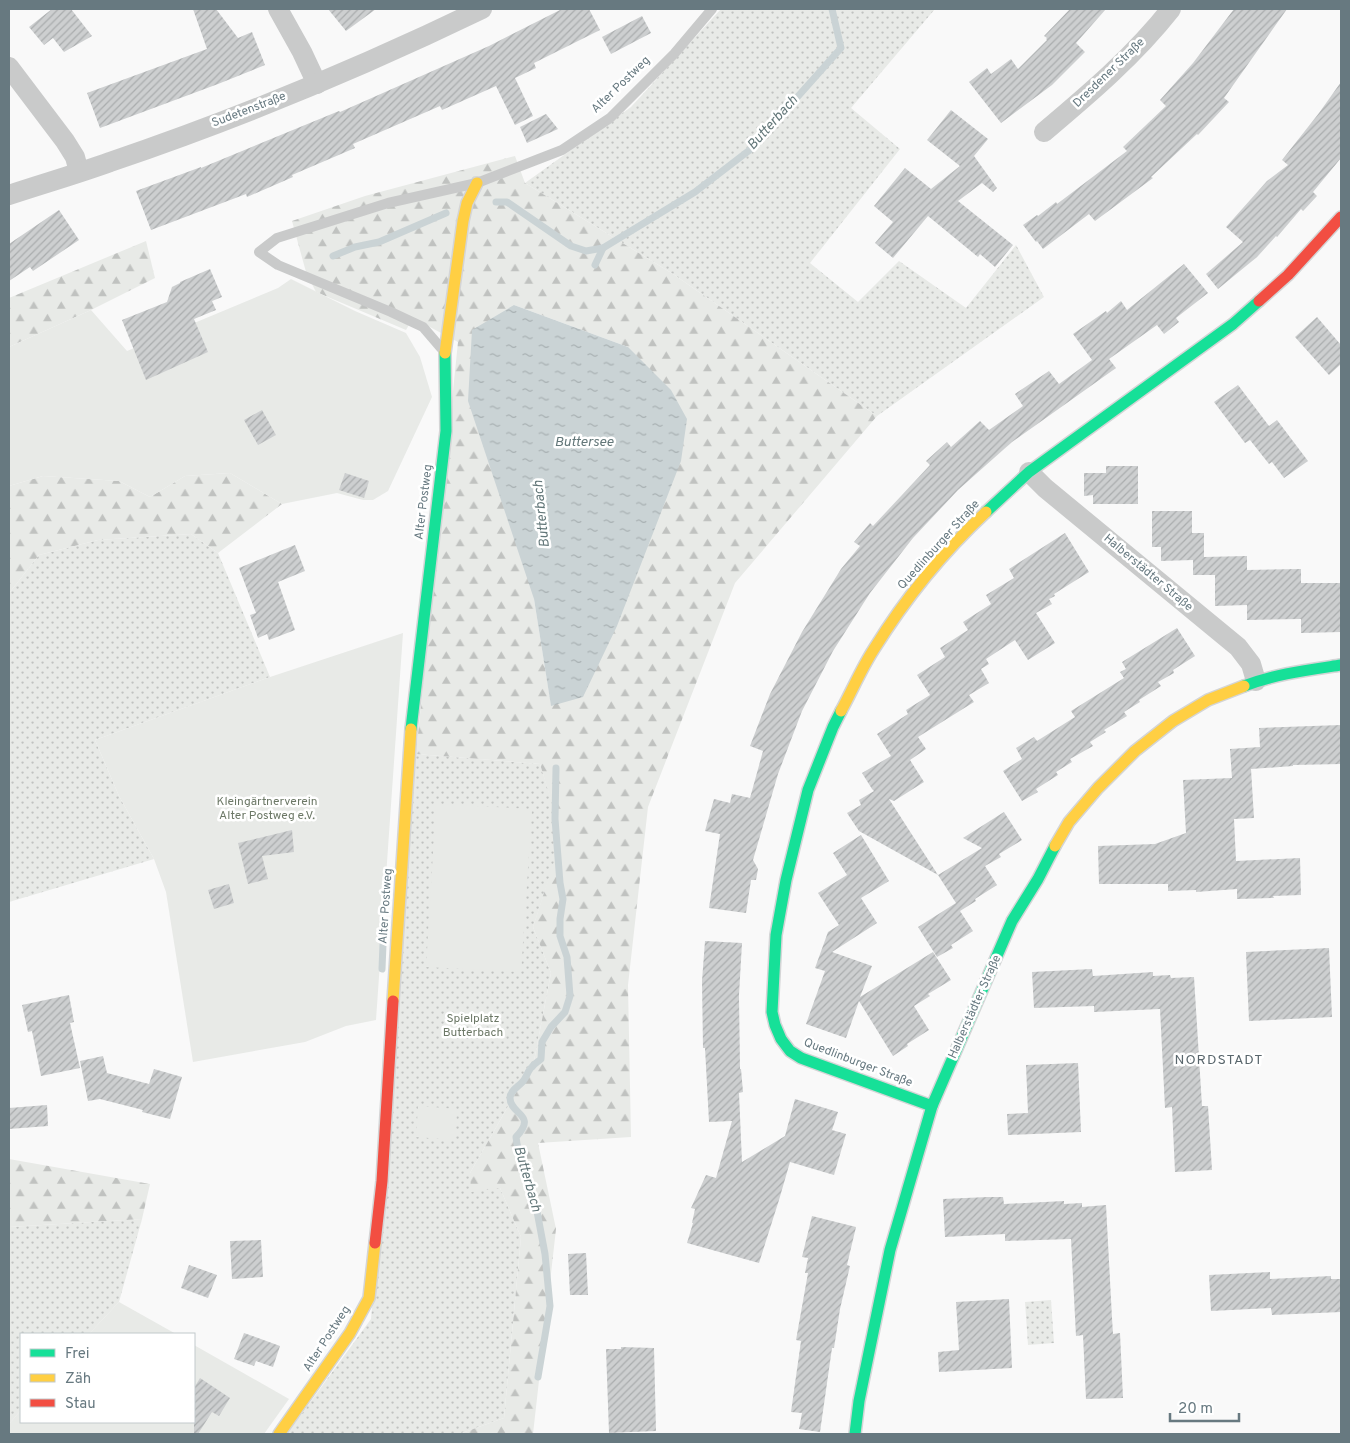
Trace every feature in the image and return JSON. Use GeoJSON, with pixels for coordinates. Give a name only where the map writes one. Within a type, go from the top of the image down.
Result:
{"type":"FeatureCollection","features":[{"type":"Feature","properties":{"kind":"street"},"geometry":{"type":"LineString","coordinates":[[278,9],[317,84]]}},
{"type":"Feature","properties":{"kind":"street","name":"Sudetenstraße"},"geometry":{"type":"LineString","coordinates":[[9,195],[110,162],[317,84],[482,9]]}},
{"type":"Feature","properties":{"kind":"street","name":"Dresdener Straße"},"geometry":{"type":"LineString","coordinates":[[1044,132],[1096,88],[1136,50],[1171,9]]}},
{"type":"Feature","properties":{"kind":"street"},"geometry":{"type":"LineString","coordinates":[[9,68],[65,140],[75,157],[80,172]]}},
{"type":"Feature","properties":{"kind":"street","name":"Alter Postweg"},"geometry":{"type":"LineString","coordinates":[[279,1434],[350,1333],[369,1298],[382,1181],[410,740],[446,431],[446,353],[457,262],[467,203],[477,183]]}},
{"type":"Feature","properties":{"kind":"street","name":"Quedlinburger Straße"},"geometry":{"type":"LineString","coordinates":[[932,1106],[801,1058],[790,1051],[780,1039],[774,1026],[772,1012],[776,935],[786,880],[808,790],[833,727],[873,650],[918,585],[970,527],[1029,472],[1233,324],[1288,275],[1341,217]]}},
{"type":"Feature","properties":{"kind":"street","name":"Halberstädter Straße"},"geometry":{"type":"LineString","coordinates":[[1029,472],[1045,488],[1238,647],[1251,664],[1256,681]]}},
{"type":"Feature","properties":{"kind":"street","name":"Halberstädter Straße"},"geometry":{"type":"LineString","coordinates":[[855,1434],[871,1337],[890,1250],[932,1106],[1012,921],[1069,822],[1098,788],[1135,750],[1173,721],[1208,700],[1256,681],[1298,671],[1341,665]]}},
{"type":"Feature","properties":{"kind":"lane","name":"Alter Postweg"},"geometry":{"type":"LineString","coordinates":[[446,353],[423,328],[391,312],[278,265],[259,252],[277,238],[388,203],[477,183],[562,150],[610,118],[674,54],[712,9]]}},
{"type":"Feature","properties":{"kind":"green space"},"geometry":{"type":"Polygon","coordinates":[[[721,9],[935,9],[851,108],[900,149],[810,263],[858,302],[899,261],[966,308],[1016,245],[1044,297],[877,416],[673,274],[525,183],[631,107],[721,9]]]}},
{"type":"Feature","properties":{"kind":"green space"},"geometry":{"type":"Polygon","coordinates":[[[515,156],[525,183],[673,274],[877,416],[735,583],[648,807],[628,985],[631,1137],[538,1143],[556,1229],[533,1434],[459,1434],[504,1418],[521,1237],[500,1188],[471,1192],[470,1173],[534,1061],[551,973],[533,927],[562,837],[540,764],[416,754],[458,342],[413,318],[406,330],[316,292],[306,272],[292,221],[365,196],[515,156]],[[514,305],[534,599],[551,705],[628,347],[514,305]]]}},
{"type":"Feature","properties":{"kind":"green space"},"geometry":{"type":"Polygon","coordinates":[[[146,241],[155,278],[91,310],[9,347],[9,298],[146,241]]]}},
{"type":"Feature","properties":{"kind":"green space"},"geometry":{"type":"Polygon","coordinates":[[[291,279],[355,311],[406,333],[420,357],[432,397],[388,491],[373,500],[363,500],[337,493],[282,504],[230,473],[185,476],[150,497],[119,481],[43,476],[9,486],[9,347],[91,310],[127,351],[278,288],[291,279]]]}},
{"type":"Feature","properties":{"kind":"green space"},"geometry":{"type":"Polygon","coordinates":[[[230,473],[282,504],[218,553],[191,534],[98,540],[39,555],[9,592],[9,486],[43,476],[119,481],[150,497],[185,476],[230,473]]]}},
{"type":"Feature","properties":{"kind":"green space"},"geometry":{"type":"Polygon","coordinates":[[[191,534],[218,553],[270,677],[95,740],[119,796],[154,859],[9,902],[9,593],[39,555],[98,540],[191,534]]]}},
{"type":"Feature","properties":{"kind":"green space","name":"Kleingärtnerverein Alter Postweg e.V."},"geometry":{"type":"Polygon","coordinates":[[[403,633],[376,1020],[346,1026],[305,1042],[193,1062],[166,892],[154,859],[119,796],[95,740],[270,677],[403,633]]]}},
{"type":"Feature","properties":{"kind":"green space","name":"Spielplatz Butterbach"},"geometry":{"type":"Polygon","coordinates":[[[416,754],[540,764],[563,837],[533,927],[551,973],[534,1061],[470,1173],[500,1188],[521,1237],[504,1418],[459,1434],[287,1434],[371,1319],[416,754]]]}},
{"type":"Feature","properties":{"kind":"green space"},"geometry":{"type":"Polygon","coordinates":[[[436,804],[532,809],[521,972],[426,967],[436,804]]]}},
{"type":"Feature","properties":{"kind":"green space"},"geometry":{"type":"Polygon","coordinates":[[[418,1106],[457,1109],[455,1140],[416,1137],[418,1106]]]}},
{"type":"Feature","properties":{"kind":"green space"},"geometry":{"type":"Polygon","coordinates":[[[9,1159],[150,1184],[142,1219],[9,1227],[9,1159]]]}},
{"type":"Feature","properties":{"kind":"green space"},"geometry":{"type":"Polygon","coordinates":[[[142,1219],[119,1302],[90,1333],[20,1333],[20,1411],[9,1424],[9,1227],[142,1219]]]}},
{"type":"Feature","properties":{"kind":"green space"},"geometry":{"type":"Polygon","coordinates":[[[1051,1300],[1054,1343],[1028,1345],[1025,1302],[1051,1300]]]}},
{"type":"Feature","properties":{"kind":"green space"},"geometry":{"type":"Polygon","coordinates":[[[119,1302],[174,1333],[90,1333],[119,1302]]]}},
{"type":"Feature","properties":{"kind":"green space"},"geometry":{"type":"Polygon","coordinates":[[[195,1346],[289,1399],[264,1434],[9,1434],[9,1424],[20,1411],[20,1423],[195,1423],[195,1346]]]}},
{"type":"Feature","properties":{"kind":"water","name":"Buttersee"},"geometry":{"type":"Polygon","coordinates":[[[514,305],[628,347],[671,390],[687,419],[681,461],[617,626],[583,697],[551,706],[534,599],[468,401],[472,330],[514,305]]]}},
{"type":"Feature","properties":{"kind":"building"},"geometry":{"type":"Polygon","coordinates":[[[52,9],[71,9],[92,36],[64,52],[53,38],[44,45],[29,27],[52,9]]]}},
{"type":"Feature","properties":{"kind":"building"},"geometry":{"type":"Polygon","coordinates":[[[193,9],[216,9],[238,38],[252,32],[265,65],[100,128],[87,93],[207,49],[193,9]]]}},
{"type":"Feature","properties":{"kind":"building"},"geometry":{"type":"Polygon","coordinates":[[[328,9],[376,9],[346,31],[328,9]]]}},
{"type":"Feature","properties":{"kind":"building"},"geometry":{"type":"Polygon","coordinates":[[[562,9],[589,9],[600,30],[534,63],[536,68],[515,78],[533,116],[515,125],[496,86],[442,110],[440,106],[353,144],[355,148],[247,197],[246,194],[151,230],[136,191],[201,168],[340,112],[489,46],[562,9]]]}},
{"type":"Feature","properties":{"kind":"building"},"geometry":{"type":"Polygon","coordinates":[[[1070,9],[1106,9],[1076,43],[1085,52],[1052,85],[1001,123],[969,82],[987,68],[991,74],[1011,59],[1018,69],[1047,40],[1044,36],[1070,9]]]}},
{"type":"Feature","properties":{"kind":"building"},"geometry":{"type":"Polygon","coordinates":[[[1234,9],[1287,9],[1224,98],[1229,102],[1198,135],[1151,177],[1153,178],[1095,221],[1089,214],[1043,249],[1023,225],[1056,202],[1057,204],[1127,151],[1123,147],[1166,106],[1160,100],[1193,63],[1234,9]]]}},
{"type":"Feature","properties":{"kind":"building"},"geometry":{"type":"Polygon","coordinates":[[[642,16],[651,33],[611,54],[602,37],[642,16]]]}},
{"type":"Feature","properties":{"kind":"building"},"geometry":{"type":"Polygon","coordinates":[[[1341,82],[1341,158],[1313,192],[1317,196],[1303,211],[1301,209],[1257,257],[1218,289],[1206,274],[1243,242],[1226,227],[1267,181],[1288,165],[1282,160],[1341,82]]]}},
{"type":"Feature","properties":{"kind":"building"},"geometry":{"type":"Polygon","coordinates":[[[951,110],[988,139],[974,156],[997,188],[993,192],[982,183],[958,201],[1013,245],[995,267],[980,254],[978,257],[928,216],[893,258],[875,243],[893,222],[874,206],[905,168],[931,189],[960,166],[927,140],[951,110]]]}},
{"type":"Feature","properties":{"kind":"building"},"geometry":{"type":"Polygon","coordinates":[[[546,114],[558,129],[527,143],[520,127],[546,114]]]}},
{"type":"Feature","properties":{"kind":"building"},"geometry":{"type":"Polygon","coordinates":[[[59,210],[79,240],[33,271],[30,267],[9,281],[9,244],[59,210]]]}},
{"type":"Feature","properties":{"kind":"building"},"geometry":{"type":"Polygon","coordinates":[[[1184,264],[1208,293],[1176,318],[1179,322],[1164,334],[1157,325],[1109,359],[1116,368],[1012,442],[958,490],[913,538],[870,593],[833,651],[802,711],[778,774],[753,860],[758,869],[756,880],[751,880],[746,913],[709,908],[720,834],[705,831],[714,799],[730,803],[732,794],[750,798],[763,751],[750,746],[770,694],[802,632],[841,569],[860,546],[854,542],[870,523],[873,526],[930,465],[926,461],[947,442],[951,447],[980,421],[989,430],[1023,406],[1015,394],[1049,371],[1059,384],[1092,360],[1073,334],[1106,311],[1107,313],[1121,301],[1127,310],[1184,264]]]}},
{"type":"Feature","properties":{"kind":"building"},"geometry":{"type":"Polygon","coordinates":[[[210,269],[222,297],[212,301],[216,310],[194,319],[208,352],[146,380],[122,320],[167,302],[172,287],[210,269]]]}},
{"type":"Feature","properties":{"kind":"building"},"geometry":{"type":"Polygon","coordinates":[[[1317,317],[1341,345],[1341,364],[1329,375],[1295,337],[1317,317]]]}},
{"type":"Feature","properties":{"kind":"building"},"geometry":{"type":"Polygon","coordinates":[[[1238,385],[1269,426],[1277,420],[1308,461],[1284,478],[1272,462],[1269,464],[1250,440],[1245,443],[1214,402],[1238,385]]]}},
{"type":"Feature","properties":{"kind":"building"},"geometry":{"type":"Polygon","coordinates":[[[262,410],[276,435],[258,445],[244,420],[262,410]]]}},
{"type":"Feature","properties":{"kind":"building"},"geometry":{"type":"Polygon","coordinates":[[[1106,466],[1138,466],[1138,504],[1093,504],[1093,495],[1084,496],[1084,473],[1106,473],[1106,466]]]}},
{"type":"Feature","properties":{"kind":"building"},"geometry":{"type":"Polygon","coordinates":[[[345,473],[369,481],[364,498],[339,490],[345,473]]]}},
{"type":"Feature","properties":{"kind":"building"},"geometry":{"type":"Polygon","coordinates":[[[1152,511],[1192,511],[1192,533],[1204,533],[1204,557],[1247,556],[1247,570],[1301,569],[1301,583],[1341,583],[1341,632],[1301,633],[1301,619],[1247,620],[1247,605],[1215,606],[1215,575],[1193,575],[1193,560],[1161,561],[1161,547],[1152,547],[1152,511]]]}},
{"type":"Feature","properties":{"kind":"building"},"geometry":{"type":"Polygon","coordinates":[[[1065,533],[1089,572],[1054,594],[1055,596],[1049,599],[1052,604],[1036,613],[1055,643],[1028,660],[1015,640],[986,659],[989,664],[981,669],[989,683],[969,695],[974,702],[918,737],[926,749],[910,760],[924,782],[894,801],[889,799],[938,875],[859,831],[847,813],[861,805],[859,800],[874,791],[862,773],[891,756],[877,734],[908,714],[906,710],[930,695],[917,675],[945,657],[940,648],[968,630],[963,622],[991,604],[986,595],[1014,578],[1009,569],[1065,533]]]}},
{"type":"Feature","properties":{"kind":"building"},"geometry":{"type":"Polygon","coordinates":[[[295,545],[305,571],[278,582],[295,630],[269,640],[267,634],[258,638],[250,615],[256,613],[239,568],[295,545]]]}},
{"type":"Feature","properties":{"kind":"building"},"geometry":{"type":"Polygon","coordinates":[[[1177,628],[1195,656],[1173,670],[1174,673],[1158,682],[1161,686],[1124,712],[1127,716],[1104,730],[1106,732],[1090,742],[1093,746],[1070,759],[1072,762],[1056,772],[1058,775],[1036,789],[1038,792],[1022,801],[1003,771],[1022,759],[1016,748],[1034,737],[1037,741],[1075,717],[1071,711],[1124,678],[1120,672],[1126,669],[1122,662],[1177,628]]]}},
{"type":"Feature","properties":{"kind":"building"},"geometry":{"type":"Polygon","coordinates":[[[1341,725],[1341,764],[1293,765],[1251,769],[1254,818],[1234,819],[1236,861],[1300,858],[1301,895],[1237,899],[1237,889],[1196,892],[1196,890],[1168,891],[1168,884],[1099,884],[1098,846],[1155,844],[1186,833],[1183,780],[1232,778],[1230,749],[1260,747],[1259,728],[1341,725]]]}},
{"type":"Feature","properties":{"kind":"building"},"geometry":{"type":"Polygon","coordinates":[[[1004,812],[1022,840],[999,854],[1001,857],[985,866],[997,885],[960,911],[973,931],[951,945],[953,948],[937,957],[918,927],[956,903],[938,875],[982,848],[963,838],[1004,812]]]}},
{"type":"Feature","properties":{"kind":"building"},"geometry":{"type":"Polygon","coordinates":[[[292,830],[294,852],[262,856],[268,879],[248,884],[238,843],[292,830]]]}},
{"type":"Feature","properties":{"kind":"building"},"geometry":{"type":"Polygon","coordinates":[[[861,835],[889,881],[861,898],[877,923],[832,952],[872,966],[860,997],[933,952],[951,980],[928,994],[930,996],[914,1006],[929,1030],[907,1044],[908,1046],[893,1056],[859,1001],[846,1038],[806,1024],[825,971],[815,968],[828,932],[839,925],[818,893],[847,875],[833,853],[861,835]]]}},
{"type":"Feature","properties":{"kind":"building"},"geometry":{"type":"Polygon","coordinates":[[[229,884],[234,903],[214,909],[208,890],[229,884]]]}},
{"type":"Feature","properties":{"kind":"building"},"geometry":{"type":"Polygon","coordinates":[[[705,941],[742,943],[739,995],[740,1069],[743,1092],[739,1093],[742,1162],[785,1136],[795,1099],[838,1112],[832,1130],[846,1134],[834,1175],[790,1162],[759,1263],[687,1243],[695,1209],[691,1208],[706,1175],[716,1178],[732,1121],[709,1122],[705,1048],[703,1048],[702,981],[705,941]]]}},
{"type":"Feature","properties":{"kind":"building"},"geometry":{"type":"Polygon","coordinates":[[[1329,948],[1332,1017],[1249,1021],[1246,952],[1329,948]]]}},
{"type":"Feature","properties":{"kind":"building"},"geometry":{"type":"Polygon","coordinates":[[[1092,969],[1093,976],[1153,972],[1153,976],[1170,975],[1171,978],[1194,977],[1202,1106],[1208,1106],[1212,1170],[1175,1172],[1172,1107],[1165,1108],[1160,1009],[1094,1012],[1094,1006],[1034,1008],[1032,972],[1092,969]]]}},
{"type":"Feature","properties":{"kind":"building"},"geometry":{"type":"Polygon","coordinates":[[[69,995],[74,1022],[70,1023],[80,1068],[41,1076],[32,1031],[28,1032],[22,1005],[69,995]]]}},
{"type":"Feature","properties":{"kind":"building"},"geometry":{"type":"Polygon","coordinates":[[[103,1056],[107,1073],[149,1084],[154,1069],[182,1077],[170,1119],[100,1099],[88,1101],[80,1061],[103,1056]]]}},
{"type":"Feature","properties":{"kind":"building"},"geometry":{"type":"Polygon","coordinates":[[[1078,1063],[1081,1132],[1008,1135],[1007,1114],[1028,1113],[1026,1065],[1078,1063]]]}},
{"type":"Feature","properties":{"kind":"building"},"geometry":{"type":"Polygon","coordinates":[[[47,1105],[48,1126],[9,1129],[9,1108],[47,1105]]]}},
{"type":"Feature","properties":{"kind":"building"},"geometry":{"type":"Polygon","coordinates":[[[1003,1197],[1004,1204],[1064,1201],[1064,1204],[1082,1203],[1082,1207],[1106,1205],[1113,1334],[1120,1333],[1123,1398],[1086,1399],[1083,1335],[1076,1336],[1071,1239],[1005,1241],[1005,1234],[945,1237],[943,1199],[1003,1197]]]}},
{"type":"Feature","properties":{"kind":"building"},"geometry":{"type":"Polygon","coordinates":[[[812,1216],[856,1227],[847,1265],[850,1266],[840,1309],[834,1348],[832,1348],[820,1432],[799,1429],[802,1413],[791,1412],[801,1341],[796,1340],[808,1273],[805,1273],[808,1258],[802,1257],[812,1216]]]}},
{"type":"Feature","properties":{"kind":"building"},"geometry":{"type":"Polygon","coordinates":[[[261,1240],[263,1277],[232,1279],[230,1241],[261,1240]]]}},
{"type":"Feature","properties":{"kind":"building"},"geometry":{"type":"Polygon","coordinates":[[[586,1253],[588,1295],[570,1295],[568,1254],[586,1253]]]}},
{"type":"Feature","properties":{"kind":"building"},"geometry":{"type":"Polygon","coordinates":[[[189,1265],[217,1275],[208,1298],[181,1288],[189,1265]]]}},
{"type":"Feature","properties":{"kind":"building"},"geometry":{"type":"Polygon","coordinates":[[[1270,1272],[1270,1279],[1331,1276],[1331,1279],[1341,1279],[1341,1312],[1272,1315],[1271,1308],[1211,1311],[1209,1275],[1270,1272]]]}},
{"type":"Feature","properties":{"kind":"building"},"geometry":{"type":"Polygon","coordinates":[[[1009,1299],[1012,1368],[939,1372],[938,1352],[959,1350],[956,1302],[1009,1299]]]}},
{"type":"Feature","properties":{"kind":"building"},"geometry":{"type":"Polygon","coordinates":[[[244,1333],[280,1346],[273,1367],[256,1361],[254,1366],[234,1359],[244,1333]]]}},
{"type":"Feature","properties":{"kind":"building"},"geometry":{"type":"Polygon","coordinates":[[[621,1347],[654,1348],[656,1431],[609,1433],[606,1349],[621,1349],[621,1347]]]}},
{"type":"Feature","properties":{"kind":"building"},"geometry":{"type":"Polygon","coordinates":[[[200,1378],[230,1398],[219,1416],[212,1412],[198,1434],[194,1434],[195,1386],[200,1378]]]}},
{"type":"Feature","properties":{"kind":"waterway","name":"Butterbach"},"geometry":{"type":"LineString","coordinates":[[595,265],[603,248],[695,192],[751,149],[841,48],[832,9]]}},
{"type":"Feature","properties":{"kind":"waterway"},"geometry":{"type":"LineString","coordinates":[[496,202],[507,202],[571,246],[586,251],[603,248]]}},
{"type":"Feature","properties":{"kind":"waterway"},"geometry":{"type":"LineString","coordinates":[[333,256],[355,247],[379,242],[446,213]]}},
{"type":"Feature","properties":{"kind":"waterway","name":"Butterbach"},"geometry":{"type":"LineString","coordinates":[[538,1377],[550,1306],[545,1254],[536,1206],[517,1144],[516,1137],[522,1129],[524,1119],[511,1104],[510,1095],[524,1080],[531,1068],[541,1059],[542,1042],[551,1027],[565,1012],[570,996],[567,957],[560,936],[563,899],[555,819],[556,768]]}},
{"type":"Feature","properties":{"kind":"waterway"},"geometry":{"type":"LineString","coordinates":[[382,969],[383,944]]}},
{"type":"Feature","properties":{"kind":"traffic: fast"},"geometry":{"type":"LineString","coordinates":[[986,512],[1029,472],[1233,324],[1259,301]]}},
{"type":"Feature","properties":{"kind":"traffic: fast"},"geometry":{"type":"LineString","coordinates":[[411,729],[446,431],[445,353]]}},
{"type":"Feature","properties":{"kind":"traffic: fast"},"geometry":{"type":"LineString","coordinates":[[1244,686],[1280,675],[1341,665]]}},
{"type":"Feature","properties":{"kind":"traffic: fast"},"geometry":{"type":"LineString","coordinates":[[841,711],[808,790],[786,880],[776,935],[772,1012],[781,1039],[790,1051],[801,1058],[932,1106]]}},
{"type":"Feature","properties":{"kind":"traffic: fast"},"geometry":{"type":"LineString","coordinates":[[855,1434],[859,1401],[890,1250],[932,1106],[1012,921],[1038,879],[1055,846]]}},
{"type":"Feature","properties":{"kind":"traffic: slow"},"geometry":{"type":"LineString","coordinates":[[445,353],[463,221],[467,203],[477,183]]}},
{"type":"Feature","properties":{"kind":"traffic: slow"},"geometry":{"type":"LineString","coordinates":[[841,711],[869,657],[899,612],[940,560],[986,512]]}},
{"type":"Feature","properties":{"kind":"traffic: slow"},"geometry":{"type":"LineString","coordinates":[[1055,846],[1069,822],[1098,788],[1135,751],[1173,721],[1208,700],[1244,686]]}},
{"type":"Feature","properties":{"kind":"traffic: slow"},"geometry":{"type":"LineString","coordinates":[[393,1001],[411,729]]}},
{"type":"Feature","properties":{"kind":"traffic: slow"},"geometry":{"type":"LineString","coordinates":[[279,1434],[350,1333],[369,1298],[375,1243]]}},
{"type":"Feature","properties":{"kind":"traffic: jam"},"geometry":{"type":"LineString","coordinates":[[1259,301],[1288,275],[1341,217]]}},
{"type":"Feature","properties":{"kind":"traffic: jam"},"geometry":{"type":"LineString","coordinates":[[375,1243],[382,1181],[393,1001]]}},
{"type":"Feature","properties":{"kind":"district","name":"NORDSTADT"},"geometry":{"type":"Point","coordinates":[1219,1060]}}]}
